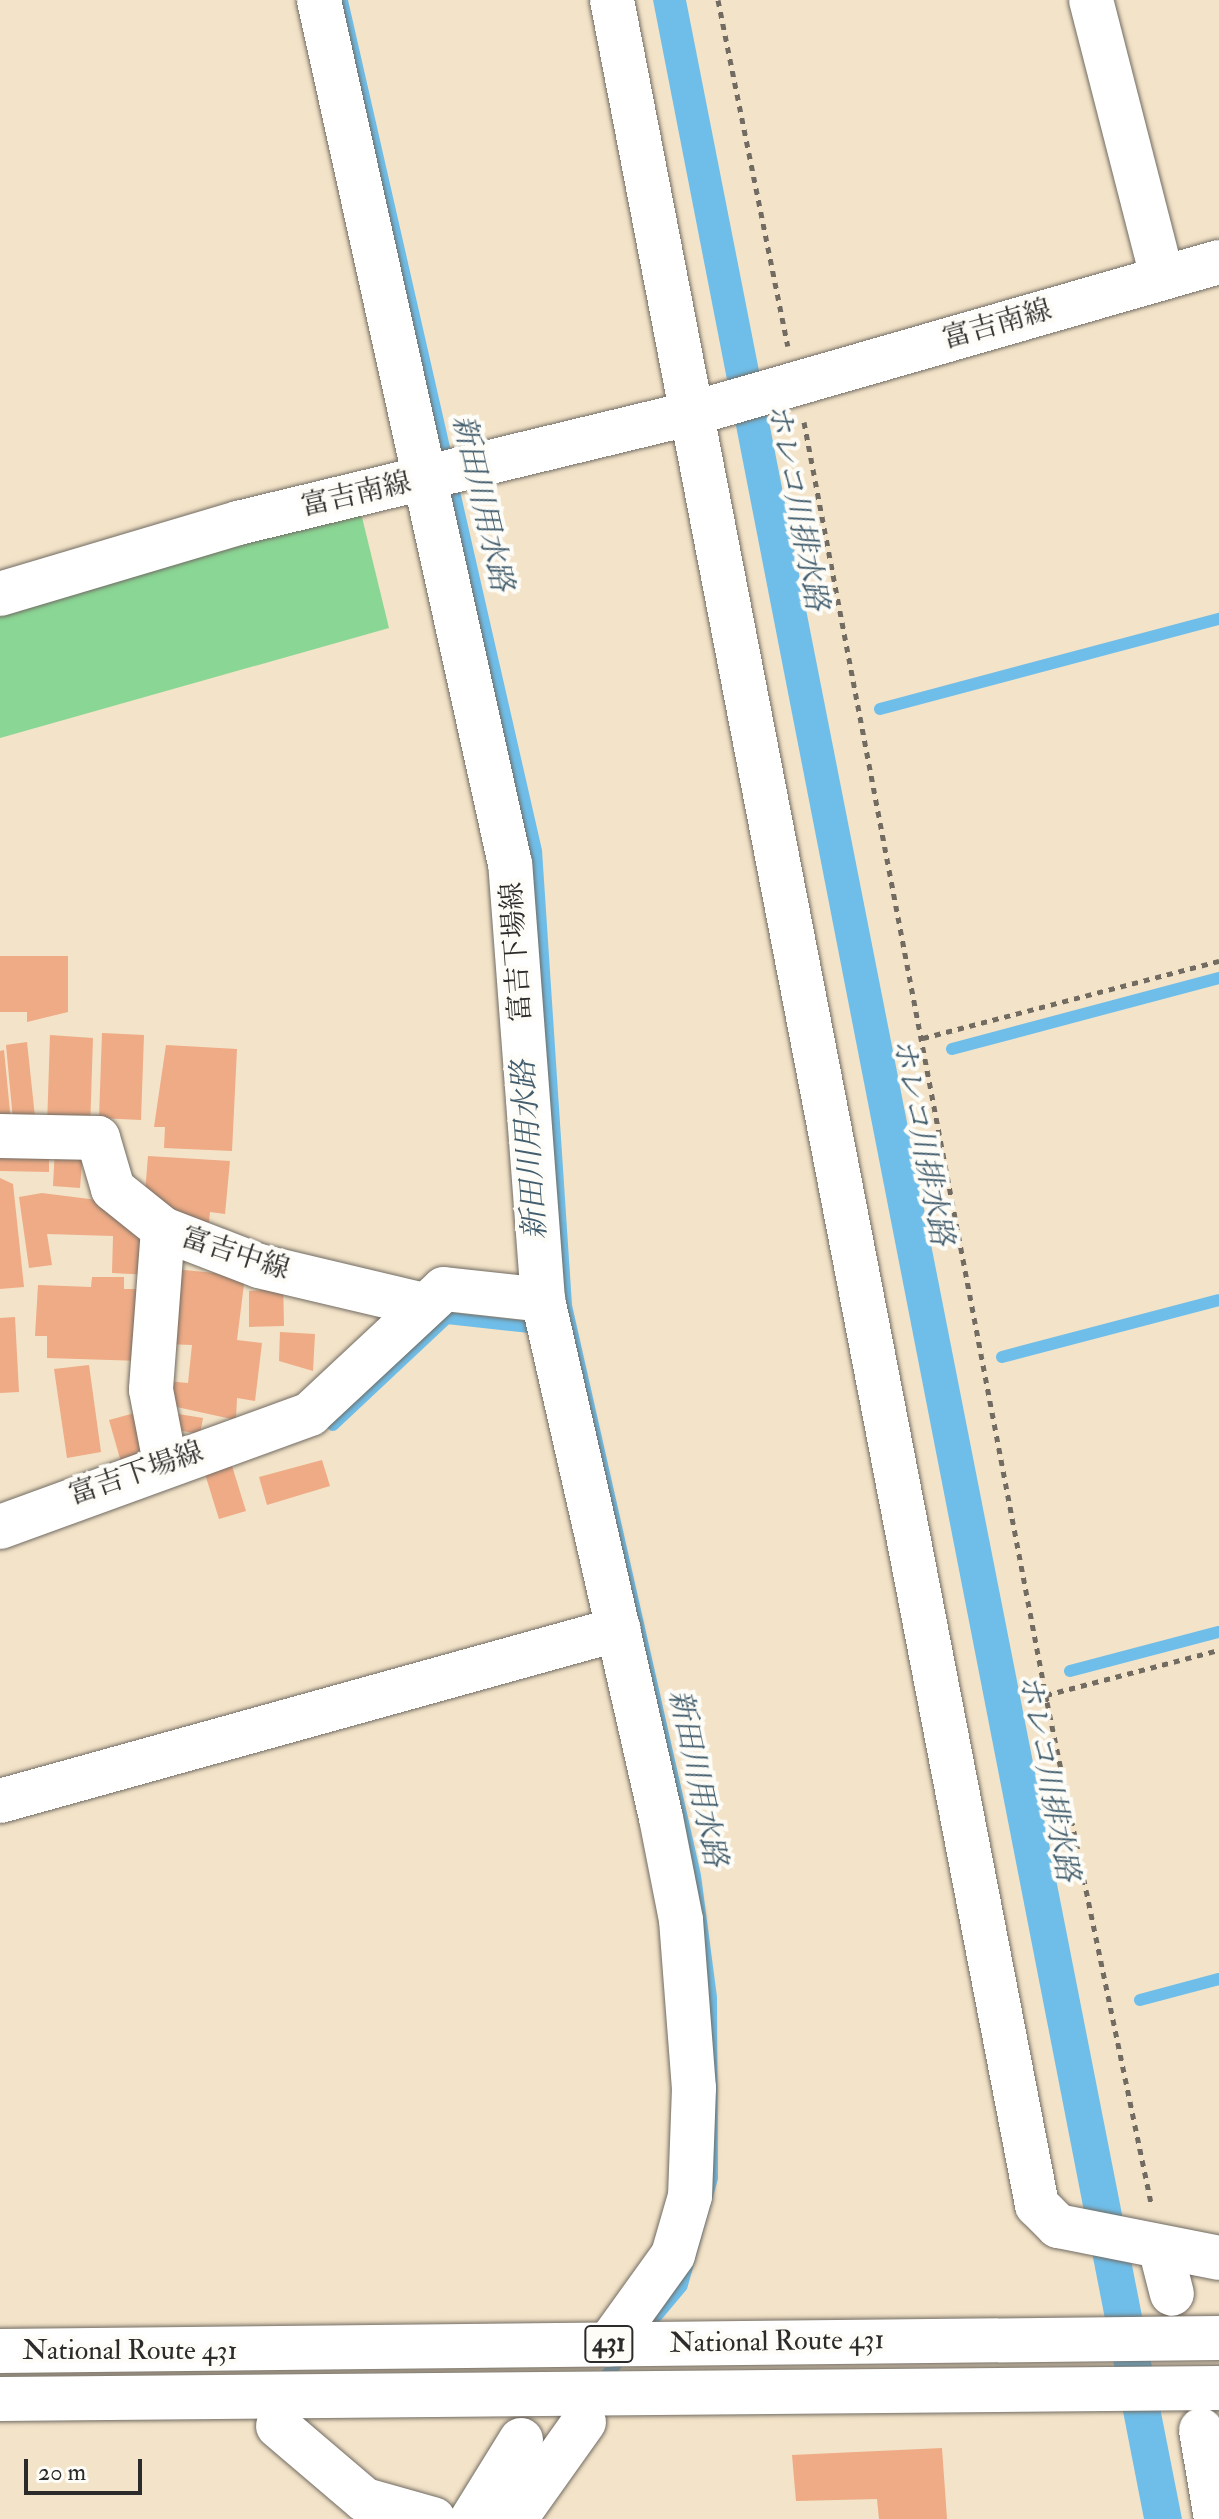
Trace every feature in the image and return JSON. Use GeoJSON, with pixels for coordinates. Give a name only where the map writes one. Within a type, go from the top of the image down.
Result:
{"type":"FeatureCollection","features":[{"type":"Feature","properties":{"kind":"main road","name":"富吉下場線"},"geometry":{"type":"LineString","coordinates":[[0,1527],[165,1463],[310,1414],[444,1289],[543,1300],[510,864],[319,0]]}},
{"type":"Feature","properties":{"kind":"main road"},"geometry":{"type":"LineString","coordinates":[[612,0],[705,410],[1037,2205],[1058,2226],[1161,2251],[1219,2258]]}},
{"type":"Feature","properties":{"kind":"main road"},"geometry":{"type":"LineString","coordinates":[[1091,0],[1162,277]]}},
{"type":"Feature","properties":{"kind":"main road","name":"富吉南線"},"geometry":{"type":"LineString","coordinates":[[0,594],[238,523],[705,410],[1219,262]]}},
{"type":"Feature","properties":{"kind":"main road","name":"富吉中線"},"geometry":{"type":"LineString","coordinates":[[0,1136],[98,1138],[113,1189],[163,1229],[259,1266],[424,1305]]}},
{"type":"Feature","properties":{"kind":"main road"},"geometry":{"type":"LineString","coordinates":[[163,1229],[151,1390],[165,1463]]}},
{"type":"Feature","properties":{"kind":"main road"},"geometry":{"type":"LineString","coordinates":[[543,1300],[619,1629],[681,1920],[694,2088],[690,2196],[673,2255],[609,2344]]}},
{"type":"Feature","properties":{"kind":"main road"},"geometry":{"type":"LineString","coordinates":[[0,1801],[619,1629]]}},
{"type":"Feature","properties":{"kind":"main road"},"geometry":{"type":"LineString","coordinates":[[1161,2251],[1172,2294]]}},
{"type":"Feature","properties":{"kind":"main road","name":"National Route 431"},"geometry":{"type":"LineString","coordinates":[[0,2351],[1219,2338]]}},
{"type":"Feature","properties":{"kind":"main road","name":"National Route 431"},"geometry":{"type":"LineString","coordinates":[[0,2399],[1219,2388]]}},
{"type":"Feature","properties":{"kind":"main road"},"geometry":{"type":"LineString","coordinates":[[515,2519],[584,2422]]}},
{"type":"Feature","properties":{"kind":"main road"},"geometry":{"type":"LineString","coordinates":[[278,2426],[365,2500],[433,2519]]}},
{"type":"Feature","properties":{"kind":"main road"},"geometry":{"type":"LineString","coordinates":[[1201,2430],[1216,2519]]}},
{"type":"Feature","properties":{"kind":"main road"},"geometry":{"type":"LineString","coordinates":[[472,2519],[521,2440]]}},
{"type":"Feature","properties":{"kind":"path"},"geometry":{"type":"LineString","coordinates":[[718,0],[786,386],[923,1038],[1046,1695],[1161,2251]]}},
{"type":"Feature","properties":{"kind":"path"},"geometry":{"type":"LineString","coordinates":[[923,1038],[1219,961]]}},
{"type":"Feature","properties":{"kind":"path"},"geometry":{"type":"LineString","coordinates":[[1046,1695],[1219,1650]]}},
{"type":"Feature","properties":{"kind":"green space"},"geometry":{"type":"Polygon","coordinates":[[[360,509],[389,628],[0,738],[0,610],[360,509]]]}},
{"type":"Feature","properties":{"kind":"water"},"geometry":{"type":"Polygon","coordinates":[[[331,0],[348,0],[542,850],[572,1305],[701,1875],[717,1997],[718,2179],[687,2289],[549,2454],[504,2489],[671,2288],[706,2147],[558,1309],[535,952],[331,0]]]}},
{"type":"Feature","properties":{"kind":"water"},"geometry":{"type":"Polygon","coordinates":[[[653,0],[686,0],[1182,2519],[1144,2519],[653,0]]]}},
{"type":"Feature","properties":{"kind":"building"},"geometry":{"type":"Polygon","coordinates":[[[0,956],[68,956],[68,1012],[27,1022],[27,1012],[0,1012],[0,956]]]}},
{"type":"Feature","properties":{"kind":"building"},"geometry":{"type":"Polygon","coordinates":[[[102,1033],[144,1035],[141,1120],[99,1118],[102,1033]]]}},
{"type":"Feature","properties":{"kind":"building"},"geometry":{"type":"Polygon","coordinates":[[[50,1035],[93,1038],[90,1129],[47,1127],[50,1035]]]}},
{"type":"Feature","properties":{"kind":"building"},"geometry":{"type":"Polygon","coordinates":[[[27,1042],[35,1117],[13,1120],[6,1045],[27,1042]]]}},
{"type":"Feature","properties":{"kind":"building"},"geometry":{"type":"Polygon","coordinates":[[[166,1045],[237,1049],[232,1151],[164,1148],[165,1127],[154,1127],[166,1045]]]}},
{"type":"Feature","properties":{"kind":"building"},"geometry":{"type":"Polygon","coordinates":[[[4,1050],[11,1122],[0,1123],[0,1051],[4,1050]]]}},
{"type":"Feature","properties":{"kind":"building"},"geometry":{"type":"Polygon","coordinates":[[[0,1142],[49,1143],[49,1172],[0,1171],[0,1142]]]}},
{"type":"Feature","properties":{"kind":"building"},"geometry":{"type":"Polygon","coordinates":[[[55,1147],[83,1150],[80,1188],[53,1186],[55,1147]]]}},
{"type":"Feature","properties":{"kind":"building"},"geometry":{"type":"Polygon","coordinates":[[[148,1156],[230,1161],[225,1214],[210,1212],[207,1243],[144,1205],[148,1156]]]}},
{"type":"Feature","properties":{"kind":"building"},"geometry":{"type":"Polygon","coordinates":[[[0,1178],[13,1184],[24,1287],[0,1289],[0,1178]]]}},
{"type":"Feature","properties":{"kind":"building"},"geometry":{"type":"Polygon","coordinates":[[[42,1193],[113,1202],[151,1230],[150,1275],[112,1273],[113,1236],[47,1234],[52,1265],[29,1268],[19,1197],[42,1193]]]}},
{"type":"Feature","properties":{"kind":"building"},"geometry":{"type":"Polygon","coordinates":[[[174,1269],[245,1276],[237,1340],[262,1343],[255,1401],[237,1398],[236,1420],[163,1404],[167,1381],[188,1383],[192,1345],[166,1344],[174,1269]]]}},
{"type":"Feature","properties":{"kind":"building"},"geometry":{"type":"Polygon","coordinates":[[[92,1277],[124,1277],[124,1289],[144,1289],[142,1361],[47,1358],[47,1336],[35,1336],[38,1285],[91,1287],[92,1277]]]}},
{"type":"Feature","properties":{"kind":"building"},"geometry":{"type":"Polygon","coordinates":[[[263,1277],[283,1280],[284,1326],[249,1327],[249,1291],[263,1290],[263,1277]]]}},
{"type":"Feature","properties":{"kind":"building"},"geometry":{"type":"Polygon","coordinates":[[[15,1317],[19,1392],[0,1393],[0,1318],[15,1317]]]}},
{"type":"Feature","properties":{"kind":"building"},"geometry":{"type":"Polygon","coordinates":[[[280,1332],[315,1334],[313,1371],[279,1361],[280,1332]]]}},
{"type":"Feature","properties":{"kind":"building"},"geometry":{"type":"Polygon","coordinates":[[[89,1365],[101,1452],[67,1458],[54,1369],[89,1365]]]}},
{"type":"Feature","properties":{"kind":"building"},"geometry":{"type":"Polygon","coordinates":[[[142,1411],[154,1452],[121,1462],[109,1420],[142,1411]]]}},
{"type":"Feature","properties":{"kind":"building"},"geometry":{"type":"Polygon","coordinates":[[[166,1412],[203,1418],[200,1434],[164,1428],[166,1412]]]}},
{"type":"Feature","properties":{"kind":"building"},"geometry":{"type":"Polygon","coordinates":[[[322,1460],[330,1486],[267,1505],[259,1477],[322,1460]]]}},
{"type":"Feature","properties":{"kind":"building"},"geometry":{"type":"Polygon","coordinates":[[[232,1466],[246,1511],[219,1519],[205,1474],[232,1466]]]}},
{"type":"Feature","properties":{"kind":"building"},"geometry":{"type":"Polygon","coordinates":[[[942,2448],[947,2519],[879,2519],[877,2499],[796,2501],[792,2455],[942,2448]]]}},
{"type":"Feature","properties":{"kind":"waterway"},"geometry":{"type":"LineString","coordinates":[[880,709],[1219,619]]}},
{"type":"Feature","properties":{"kind":"waterway"},"geometry":{"type":"LineString","coordinates":[[952,1049],[1219,978]]}},
{"type":"Feature","properties":{"kind":"waterway"},"geometry":{"type":"LineString","coordinates":[[1002,1357],[1219,1300]]}},
{"type":"Feature","properties":{"kind":"waterway"},"geometry":{"type":"LineString","coordinates":[[333,1425],[447,1318],[528,1327]]}},
{"type":"Feature","properties":{"kind":"waterway"},"geometry":{"type":"LineString","coordinates":[[1070,1671],[1219,1632]]}},
{"type":"Feature","properties":{"kind":"waterway"},"geometry":{"type":"LineString","coordinates":[[1140,2000],[1219,1979]]}},
{"type":"Feature","properties":{"kind":"water label","name":"新田川用水路"},"geometry":{"type":"Point","coordinates":[482,503]}},
{"type":"Feature","properties":{"kind":"water label","name":"ホレコ川排水路"},"geometry":{"type":"Point","coordinates":[797,507]}},
{"type":"Feature","properties":{"kind":"water label","name":"ホレコ川排水路"},"geometry":{"type":"Point","coordinates":[922,1142]}},
{"type":"Feature","properties":{"kind":"water label","name":"新田川用水路"},"geometry":{"type":"Point","coordinates":[530,1150]}},
{"type":"Feature","properties":{"kind":"water label","name":"新田川用水路"},"geometry":{"type":"Point","coordinates":[697,1778]}},
{"type":"Feature","properties":{"kind":"water label","name":"ホレコ川排水路"},"geometry":{"type":"Point","coordinates":[1048,1778]}}]}
